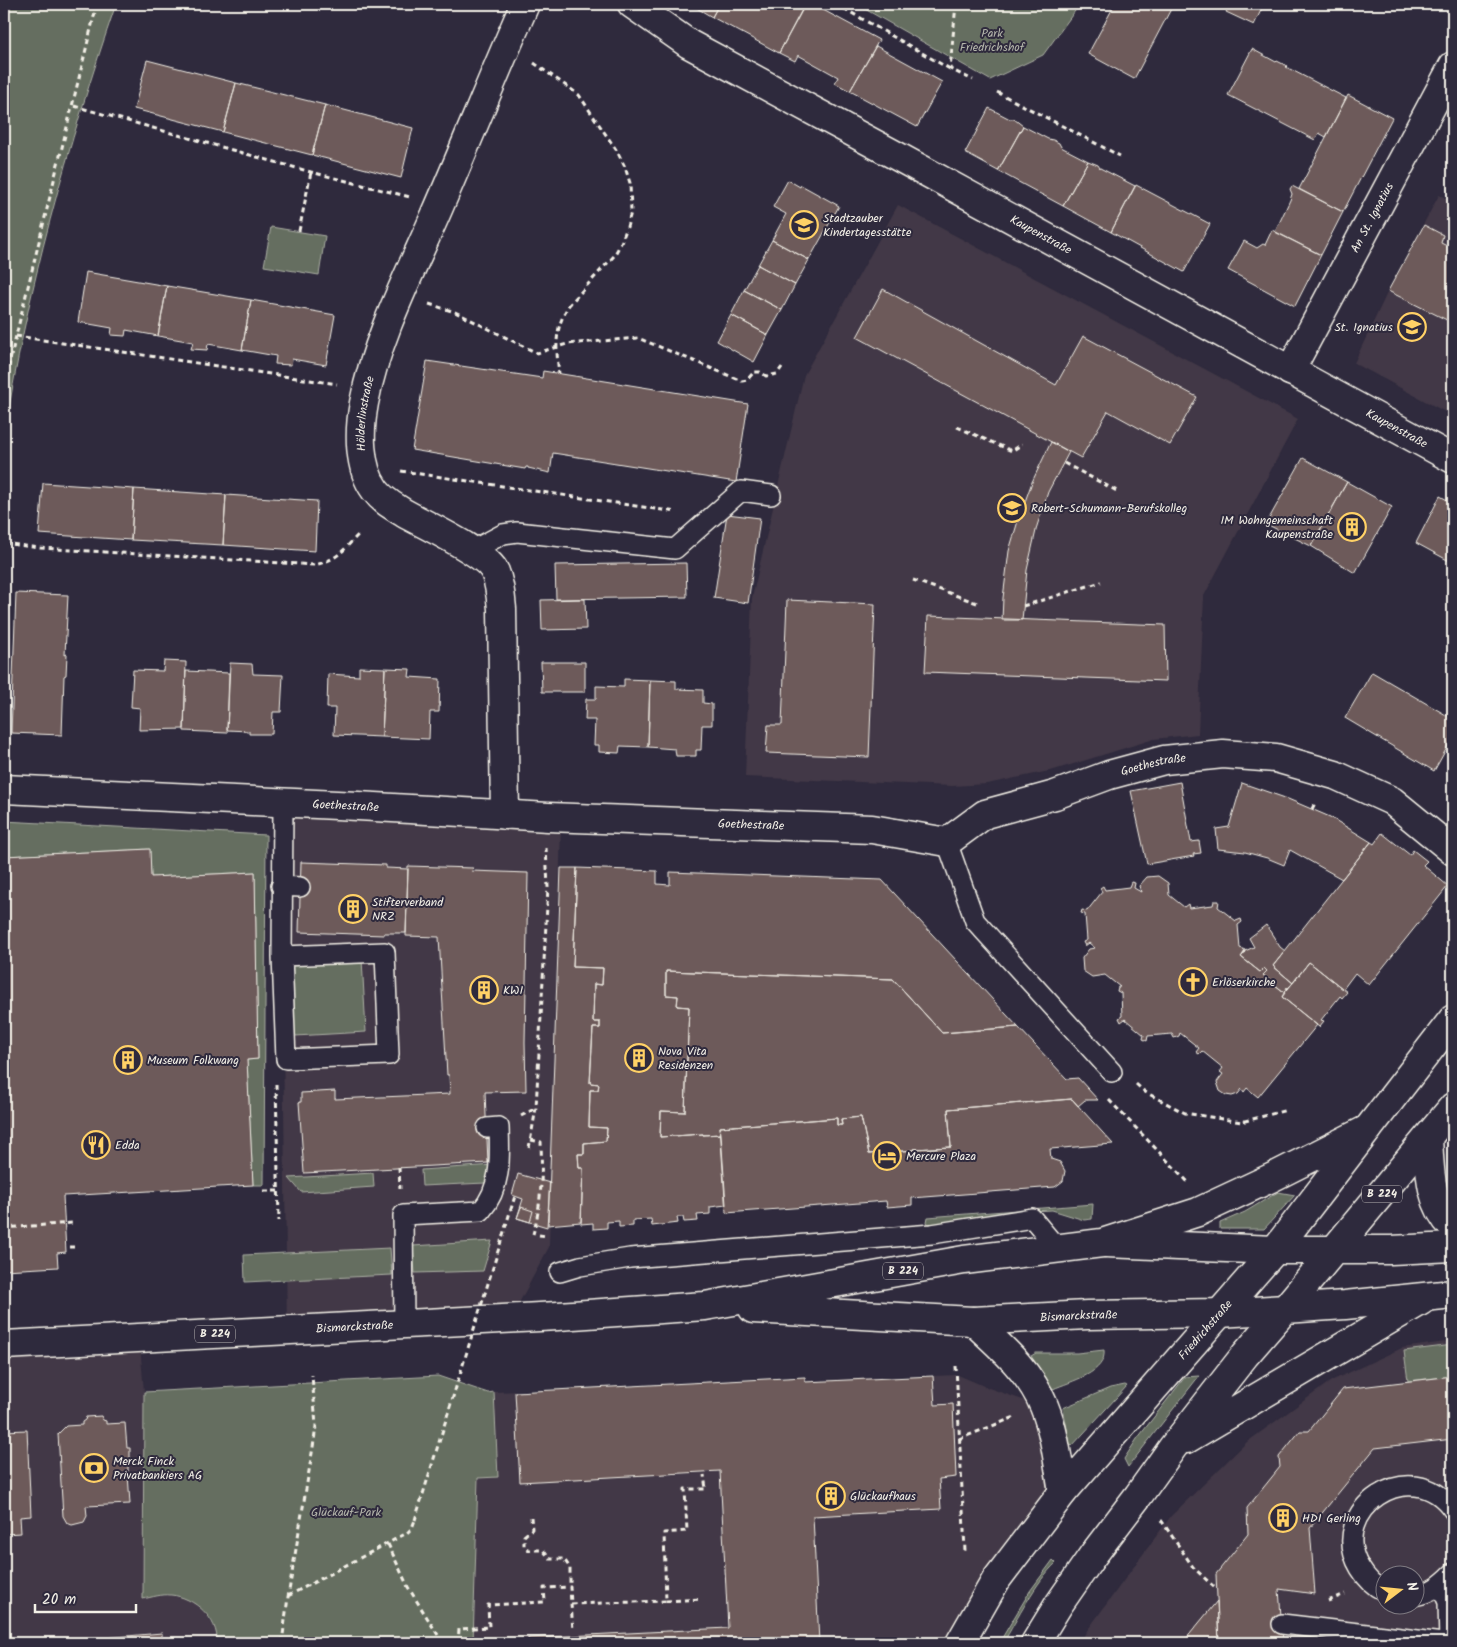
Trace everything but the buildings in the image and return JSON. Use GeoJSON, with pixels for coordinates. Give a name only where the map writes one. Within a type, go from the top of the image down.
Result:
{"type":"FeatureCollection","features":[{"type":"Feature","properties":{"kind":"main road","name":"Hölderlinstraße"},"geometry":{"type":"LineString","coordinates":[[505,815],[501,600],[494,570],[473,550],[384,501],[372,487],[365,471],[361,439],[364,402],[380,348],[400,294],[525,4]]}},
{"type":"Feature","properties":{"kind":"main road","name":"Kaupenstraße"},"geometry":{"type":"LineString","coordinates":[[632,4],[689,44],[1453,459]]}},
{"type":"Feature","properties":{"kind":"main road","name":"An St. Ignatius"},"geometry":{"type":"LineString","coordinates":[[1290,371],[1453,66]]}},
{"type":"Feature","properties":{"kind":"main road","name":"Goethestraße"},"geometry":{"type":"LineString","coordinates":[[4,789],[548,817],[872,829],[947,842],[985,814],[1055,795],[1109,775],[1164,760],[1223,754],[1276,758],[1335,775],[1392,801],[1453,851]]}},
{"type":"Feature","properties":{"kind":"main road","name":"Friedrichstraße"},"geometry":{"type":"LineString","coordinates":[[960,1643],[996,1580],[1063,1492],[1274,1250],[1453,1019]]}},
{"type":"Feature","properties":{"kind":"main road","name":"B 224"},"geometry":{"type":"LineString","coordinates":[[1285,1309],[1453,1107]]}},
{"type":"Feature","properties":{"kind":"main road"},"geometry":{"type":"LineString","coordinates":[[1102,1243],[1198,1212],[1368,1129]]}},
{"type":"Feature","properties":{"kind":"main road"},"geometry":{"type":"LineString","coordinates":[[1428,1138],[1431,1184],[1442,1214],[1453,1228]]}},
{"type":"Feature","properties":{"kind":"main road","name":"Bismarckstraße"},"geometry":{"type":"LineString","coordinates":[[4,1345],[705,1306],[964,1260],[1102,1243],[1274,1250],[1453,1247]]}},
{"type":"Feature","properties":{"kind":"main road"},"geometry":{"type":"LineString","coordinates":[[1173,1447],[1441,1295]]}},
{"type":"Feature","properties":{"kind":"main road","name":"Bismarckstraße"},"geometry":{"type":"LineString","coordinates":[[705,1306],[973,1322],[1087,1315],[1219,1313],[1344,1305],[1441,1295]]}},
{"type":"Feature","properties":{"kind":"main road"},"geometry":{"type":"LineString","coordinates":[[1035,1643],[1093,1555],[1173,1447],[1245,1355],[1285,1309]]}},
{"type":"Feature","properties":{"kind":"main road"},"geometry":{"type":"LineString","coordinates":[[973,1322],[1008,1354],[1028,1378],[1044,1405],[1054,1437],[1063,1492]]}},
{"type":"Feature","properties":{"kind":"lane"},"geometry":{"type":"LineString","coordinates":[[473,550],[503,534],[517,532],[675,549],[741,491],[771,495]]}},
{"type":"Feature","properties":{"kind":"lane"},"geometry":{"type":"LineString","coordinates":[[282,956],[385,952],[389,1055],[286,1059],[282,956],[281,886],[283,803]]}},
{"type":"Feature","properties":{"kind":"lane"},"geometry":{"type":"LineString","coordinates":[[947,842],[975,921],[1112,1072]]}},
{"type":"Feature","properties":{"kind":"lane"},"geometry":{"type":"LineString","coordinates":[[281,886],[300,887]]}},
{"type":"Feature","properties":{"kind":"lane"},"geometry":{"type":"LineString","coordinates":[[404,1324],[402,1215],[481,1211],[494,1192],[500,1163],[499,1127],[487,1128]]}},
{"type":"Feature","properties":{"kind":"lane"},"geometry":{"type":"LineString","coordinates":[[560,1272],[580,1266],[630,1258],[932,1234],[1032,1218],[1058,1249]]}},
{"type":"Feature","properties":{"kind":"lane"},"geometry":{"type":"LineString","coordinates":[[1374,1584],[1366,1578],[1356,1562],[1352,1544],[1354,1524],[1363,1508],[1377,1494],[1394,1486],[1413,1485],[1432,1490],[1447,1502],[1453,1510]]}},
{"type":"Feature","properties":{"kind":"lane"},"geometry":{"type":"LineString","coordinates":[[1424,1594],[1447,1579]]}},
{"type":"Feature","properties":{"kind":"lane"},"geometry":{"type":"LineString","coordinates":[[1447,1579],[1449,1643]]}},
{"type":"Feature","properties":{"kind":"lane"},"geometry":{"type":"LineString","coordinates":[[1282,1624],[1443,1643]]}},
{"type":"Feature","properties":{"kind":"path"},"geometry":{"type":"LineString","coordinates":[[4,385],[97,4]]}},
{"type":"Feature","properties":{"kind":"path"},"geometry":{"type":"LineString","coordinates":[[836,4],[950,69],[973,80]]}},
{"type":"Feature","properties":{"kind":"path"},"geometry":{"type":"LineString","coordinates":[[950,69],[956,4]]}},
{"type":"Feature","properties":{"kind":"path"},"geometry":{"type":"LineString","coordinates":[[507,45],[579,95],[617,151],[630,183],[631,212],[621,243],[614,256],[569,305],[558,329],[556,347],[559,374]]}},
{"type":"Feature","properties":{"kind":"path"},"geometry":{"type":"LineString","coordinates":[[997,92],[1120,156]]}},
{"type":"Feature","properties":{"kind":"path"},"geometry":{"type":"LineString","coordinates":[[73,106],[311,172],[418,199]]}},
{"type":"Feature","properties":{"kind":"path"},"geometry":{"type":"LineString","coordinates":[[299,232],[311,172]]}},
{"type":"Feature","properties":{"kind":"path"},"geometry":{"type":"LineString","coordinates":[[400,294],[455,312],[537,353],[567,344],[638,338],[742,381],[747,380],[754,372],[760,372],[766,376],[777,374],[782,367]]}},
{"type":"Feature","properties":{"kind":"path"},"geometry":{"type":"LineString","coordinates":[[16,336],[342,385]]}},
{"type":"Feature","properties":{"kind":"path"},"geometry":{"type":"LineString","coordinates":[[957,427],[1012,450],[1022,444]]}},
{"type":"Feature","properties":{"kind":"path"},"geometry":{"type":"LineString","coordinates":[[1064,463],[1117,491]]}},
{"type":"Feature","properties":{"kind":"path"},"geometry":{"type":"LineString","coordinates":[[395,471],[712,517]]}},
{"type":"Feature","properties":{"kind":"path"},"geometry":{"type":"LineString","coordinates":[[4,543],[40,548],[315,565],[331,560],[358,535]]}},
{"type":"Feature","properties":{"kind":"path"},"geometry":{"type":"LineString","coordinates":[[913,580],[977,602]]}},
{"type":"Feature","properties":{"kind":"path"},"geometry":{"type":"LineString","coordinates":[[1023,606],[1101,582]]}},
{"type":"Feature","properties":{"kind":"path"},"geometry":{"type":"LineString","coordinates":[[533,1234],[538,1218],[542,1180],[541,1142],[530,1142],[536,1108],[548,887],[546,863],[548,817]]}},
{"type":"Feature","properties":{"kind":"path"},"geometry":{"type":"LineString","coordinates":[[279,1221],[276,1073],[286,1059]]}},
{"type":"Feature","properties":{"kind":"path"},"geometry":{"type":"LineString","coordinates":[[1189,1183],[1096,1086],[1112,1072],[1128,1077],[1146,1092],[1185,1113],[1241,1122],[1287,1110]]}},
{"type":"Feature","properties":{"kind":"path"},"geometry":{"type":"LineString","coordinates":[[399,1167],[400,1188]]}},
{"type":"Feature","properties":{"kind":"path"},"geometry":{"type":"LineString","coordinates":[[264,1191],[278,1191]]}},
{"type":"Feature","properties":{"kind":"path"},"geometry":{"type":"LineString","coordinates":[[288,1597],[388,1544],[412,1528],[515,1196]]}},
{"type":"Feature","properties":{"kind":"path"},"geometry":{"type":"LineString","coordinates":[[532,1216],[538,1218]]}},
{"type":"Feature","properties":{"kind":"path"},"geometry":{"type":"LineString","coordinates":[[4,1228],[73,1223]]}},
{"type":"Feature","properties":{"kind":"path"},"geometry":{"type":"LineString","coordinates":[[539,1235],[547,1236]]}},
{"type":"Feature","properties":{"kind":"path"},"geometry":{"type":"LineString","coordinates":[[956,1366],[965,1551]]}},
{"type":"Feature","properties":{"kind":"path"},"geometry":{"type":"LineString","coordinates":[[282,1643],[316,1426],[312,1375]]}},
{"type":"Feature","properties":{"kind":"path"},"geometry":{"type":"LineString","coordinates":[[959,1440],[1020,1415]]}},
{"type":"Feature","properties":{"kind":"path"},"geometry":{"type":"LineString","coordinates":[[666,1601],[664,1533],[687,1531],[685,1489],[706,1488],[704,1476]]}},
{"type":"Feature","properties":{"kind":"path"},"geometry":{"type":"LineString","coordinates":[[531,1517],[532,1529],[524,1536],[524,1546],[529,1550],[543,1550],[550,1560],[564,1559],[570,1568],[573,1630]]}},
{"type":"Feature","properties":{"kind":"path"},"geometry":{"type":"LineString","coordinates":[[1161,1520],[1193,1567],[1216,1589]]}},
{"type":"Feature","properties":{"kind":"path"},"geometry":{"type":"LineString","coordinates":[[388,1544],[408,1586],[443,1643]]}},
{"type":"Feature","properties":{"kind":"path"},"geometry":{"type":"LineString","coordinates":[[1322,1600],[1330,1600],[1349,1592],[1366,1578]]}},
{"type":"Feature","properties":{"kind":"path"},"geometry":{"type":"LineString","coordinates":[[458,1643],[459,1629],[489,1627],[488,1605],[545,1602],[544,1588],[570,1588]]}},
{"type":"Feature","properties":{"kind":"path"},"geometry":{"type":"LineString","coordinates":[[571,1604],[701,1599]]}},
{"type":"Feature","properties":{"kind":"shaded area","name":"St. Ignatius"},"geometry":{"type":"Polygon","coordinates":[[[1439,195],[1453,201],[1453,416],[1354,363],[1388,291],[1439,195]]]}},
{"type":"Feature","properties":{"kind":"shaded area","name":"Robert-Schumann-Berufskolleg"},"geometry":{"type":"Polygon","coordinates":[[[898,205],[1298,419],[1204,596],[1198,734],[1154,739],[1054,770],[987,784],[952,786],[745,777],[752,598],[804,375],[898,205]]]}},
{"type":"Feature","properties":{"kind":"shaded area"},"geometry":{"type":"Polygon","coordinates":[[[280,813],[561,826],[549,1247],[512,1316],[287,1329],[280,813]]]}},
{"type":"Feature","properties":{"kind":"shaded area"},"geometry":{"type":"Polygon","coordinates":[[[1453,1341],[1453,1643],[1080,1643],[1086,1632],[1171,1516],[1247,1442],[1331,1381],[1402,1348],[1453,1341]]]}},
{"type":"Feature","properties":{"kind":"shaded area"},"geometry":{"type":"Polygon","coordinates":[[[140,1345],[144,1392],[143,1598],[170,1595],[191,1600],[205,1613],[218,1633],[217,1643],[4,1643],[4,1350],[140,1345]]]}},
{"type":"Feature","properties":{"kind":"shaded area"},"geometry":{"type":"Polygon","coordinates":[[[958,1375],[1037,1405],[1058,1482],[949,1643],[473,1643],[478,1477],[498,1477],[494,1392],[958,1375]]]}},
{"type":"Feature","properties":{"kind":"green space"},"geometry":{"type":"Polygon","coordinates":[[[4,4],[116,4],[81,110],[50,219],[24,329],[4,439],[4,4]]]}},
{"type":"Feature","properties":{"kind":"green space","name":"Park Friedrichshof"},"geometry":{"type":"Polygon","coordinates":[[[856,4],[1080,4],[1043,55],[990,80],[856,4]]]}},
{"type":"Feature","properties":{"kind":"green space"},"geometry":{"type":"Polygon","coordinates":[[[271,227],[325,236],[319,275],[264,266],[271,227]]]}},
{"type":"Feature","properties":{"kind":"green space"},"geometry":{"type":"Polygon","coordinates":[[[4,821],[266,835],[264,1185],[253,1185],[247,1060],[258,1059],[255,872],[151,877],[149,849],[4,856],[4,821]]]}},
{"type":"Feature","properties":{"kind":"green space"},"geometry":{"type":"Polygon","coordinates":[[[362,959],[366,1032],[295,1036],[292,963],[362,959]]]}},
{"type":"Feature","properties":{"kind":"green space"},"geometry":{"type":"Polygon","coordinates":[[[494,1165],[485,1183],[422,1186],[421,1170],[494,1165]]]}},
{"type":"Feature","properties":{"kind":"green space"},"geometry":{"type":"Polygon","coordinates":[[[373,1173],[374,1187],[301,1192],[289,1178],[373,1173]]]}},
{"type":"Feature","properties":{"kind":"green space"},"geometry":{"type":"Polygon","coordinates":[[[1278,1192],[1295,1195],[1264,1229],[1220,1229],[1220,1223],[1245,1212],[1278,1192]]]}},
{"type":"Feature","properties":{"kind":"green space"},"geometry":{"type":"Polygon","coordinates":[[[1093,1204],[1092,1219],[1084,1220],[1052,1210],[1030,1211],[929,1225],[927,1222],[928,1217],[1093,1204]]]}},
{"type":"Feature","properties":{"kind":"green space"},"geometry":{"type":"Polygon","coordinates":[[[492,1241],[483,1271],[415,1273],[413,1246],[492,1241]]]}},
{"type":"Feature","properties":{"kind":"green space"},"geometry":{"type":"Polygon","coordinates":[[[390,1248],[392,1275],[245,1282],[244,1255],[390,1248]]]}},
{"type":"Feature","properties":{"kind":"green space"},"geometry":{"type":"Polygon","coordinates":[[[1453,1345],[1453,1376],[1408,1381],[1404,1351],[1453,1345]]]}},
{"type":"Feature","properties":{"kind":"green space"},"geometry":{"type":"Polygon","coordinates":[[[1104,1350],[1100,1365],[1094,1370],[1053,1389],[1031,1356],[1036,1353],[1077,1353],[1104,1350]]]}},
{"type":"Feature","properties":{"kind":"green space","name":"Glückauf-Park"},"geometry":{"type":"Polygon","coordinates":[[[438,1376],[488,1393],[494,1392],[498,1477],[478,1478],[473,1643],[217,1643],[217,1634],[209,1618],[188,1600],[168,1595],[143,1599],[144,1392],[438,1376]]]}},
{"type":"Feature","properties":{"kind":"green space"},"geometry":{"type":"Polygon","coordinates":[[[1199,1376],[1128,1467],[1124,1459],[1137,1439],[1185,1377],[1199,1376]]]}},
{"type":"Feature","properties":{"kind":"green space"},"geometry":{"type":"Polygon","coordinates":[[[1127,1386],[1072,1446],[1063,1408],[1110,1388],[1127,1386]]]}},
{"type":"Feature","properties":{"kind":"green space"},"geometry":{"type":"Polygon","coordinates":[[[1053,1560],[1056,1563],[1034,1590],[1003,1643],[999,1643],[1030,1591],[1053,1560]]]}},
{"type":"Feature","properties":{"kind":"place","name":"Stadtzauber Kindertagesstätte"},"geometry":{"type":"Point","coordinates":[804,225]}},
{"type":"Feature","properties":{"kind":"place","name":"St. Ignatius"},"geometry":{"type":"Point","coordinates":[1412,327]}},
{"type":"Feature","properties":{"kind":"place","name":"Robert-Schumann-Berufskolleg"},"geometry":{"type":"Point","coordinates":[1012,508]}},
{"type":"Feature","properties":{"kind":"place","name":"IM Wohngemeinschaft Kaupenstraße"},"geometry":{"type":"Point","coordinates":[1352,527]}},
{"type":"Feature","properties":{"kind":"place","name":"Stifterverband NRZ"},"geometry":{"type":"Point","coordinates":[353,909]}},
{"type":"Feature","properties":{"kind":"place","name":"Erlöserkirche"},"geometry":{"type":"Point","coordinates":[1193,982]}},
{"type":"Feature","properties":{"kind":"place","name":"KWI"},"geometry":{"type":"Point","coordinates":[484,990]}},
{"type":"Feature","properties":{"kind":"place","name":"Nova Vita Residenzen"},"geometry":{"type":"Point","coordinates":[639,1058]}},
{"type":"Feature","properties":{"kind":"place","name":"Museum Folkwang"},"geometry":{"type":"Point","coordinates":[128,1060]}},
{"type":"Feature","properties":{"kind":"place","name":"Edda"},"geometry":{"type":"Point","coordinates":[96,1145]}},
{"type":"Feature","properties":{"kind":"place","name":"Mercure Plaza"},"geometry":{"type":"Point","coordinates":[887,1156]}},
{"type":"Feature","properties":{"kind":"place","name":"Merck Finck Privatbankiers AG"},"geometry":{"type":"Point","coordinates":[94,1468]}},
{"type":"Feature","properties":{"kind":"place","name":"Glückaufhaus"},"geometry":{"type":"Point","coordinates":[831,1496]}},
{"type":"Feature","properties":{"kind":"place","name":"HDI Gerling"},"geometry":{"type":"Point","coordinates":[1283,1518]}}]}
